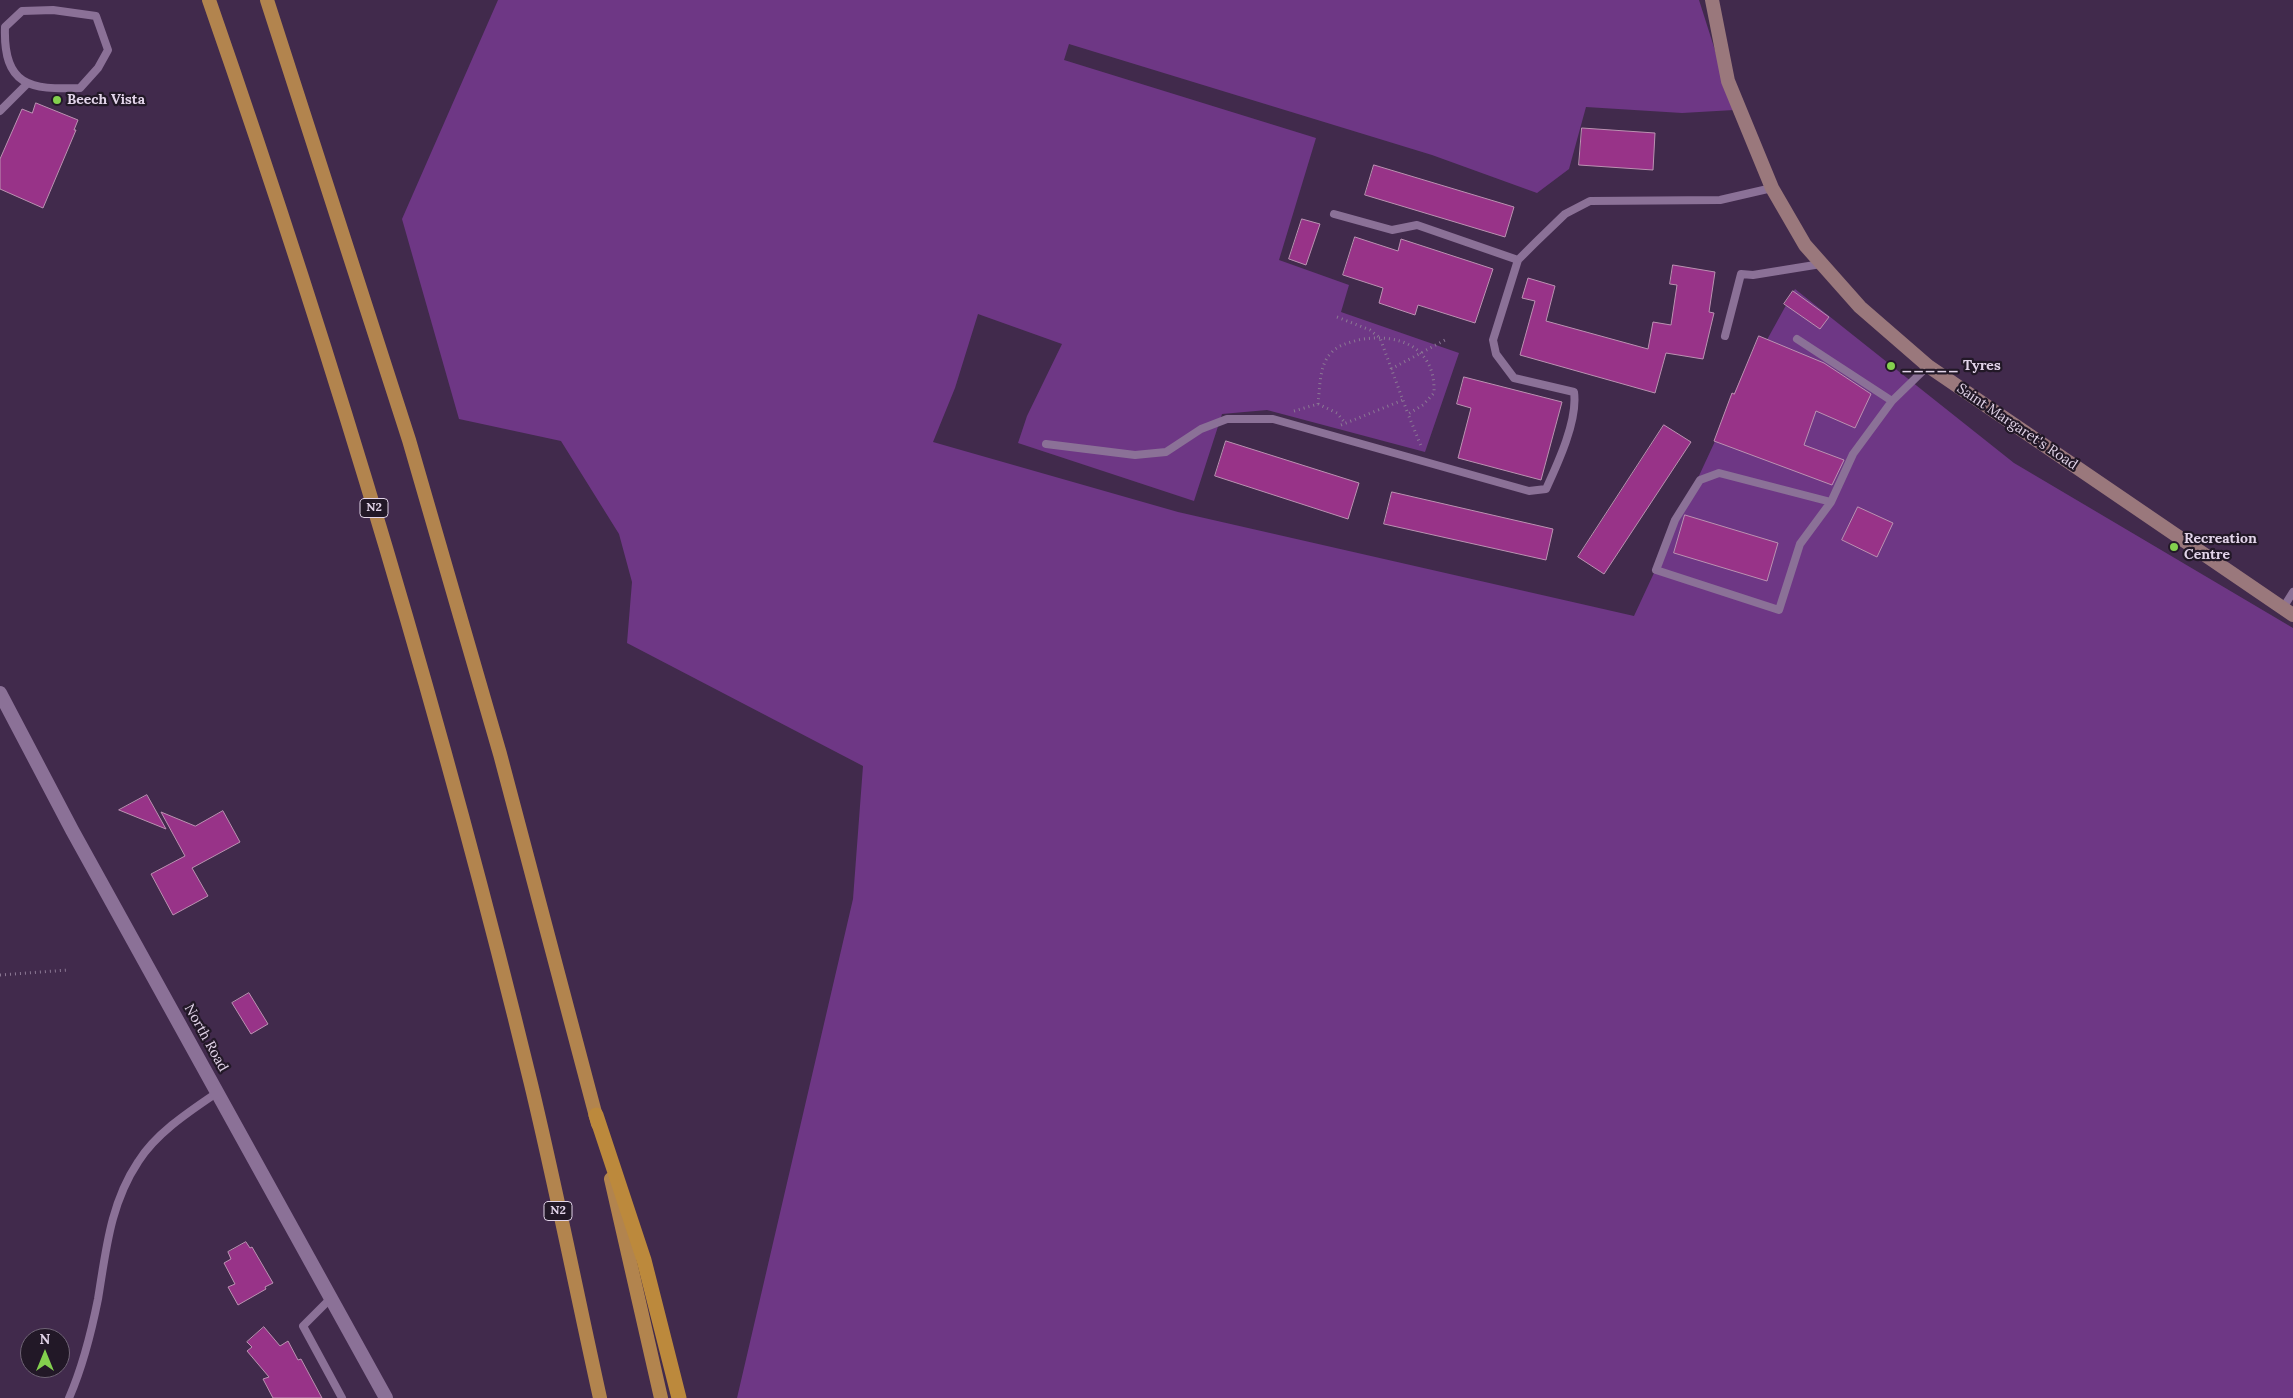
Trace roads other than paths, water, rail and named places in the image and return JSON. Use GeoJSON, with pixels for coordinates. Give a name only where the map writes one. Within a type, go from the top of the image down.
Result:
{"type":"FeatureCollection","features":[{"type":"Feature","properties":{"kind":"highway","name":"N2"},"geometry":{"type":"LineString","coordinates":[[209,0],[311,303],[376,514],[444,750],[531,1086],[600,1398]]}},
{"type":"Feature","properties":{"kind":"highway"},"geometry":{"type":"LineString","coordinates":[[267,0],[409,440],[503,763],[596,1115],[661,1398]]}},
{"type":"Feature","properties":{"kind":"highway"},"geometry":{"type":"LineString","coordinates":[[596,1115],[644,1260],[680,1398]]}},
{"type":"Feature","properties":{"kind":"main road","name":"Saint Margaret's Road"},"geometry":{"type":"LineString","coordinates":[[1712,0],[1728,81],[1772,188],[1804,245],[1860,306],[1928,366],[2288,612]]}},
{"type":"Feature","properties":{"kind":"street","name":"North Road"},"geometry":{"type":"LineString","coordinates":[[0,693],[72,830],[386,1398]]}},
{"type":"Feature","properties":{"kind":"lane"},"geometry":{"type":"LineString","coordinates":[[53,10],[96,16],[108,50],[98,68],[80,88],[47,89],[27,84],[12,67],[4,48],[5,27],[22,11],[53,10]]}},
{"type":"Feature","properties":{"kind":"lane"},"geometry":{"type":"LineString","coordinates":[[0,111],[27,84]]}},
{"type":"Feature","properties":{"kind":"lane"},"geometry":{"type":"LineString","coordinates":[[1046,444],[1135,455],[1158,453],[1166,452],[1201,429],[1228,419],[1273,419],[1529,491],[1546,489],[1556,468],[1576,406],[1574,392],[1514,378],[1496,354],[1493,340],[1518,260],[1565,214],[1590,201],[1720,200],[1772,188]]}},
{"type":"Feature","properties":{"kind":"lane"},"geometry":{"type":"LineString","coordinates":[[1334,214],[1392,230],[1417,226],[1518,260]]}},
{"type":"Feature","properties":{"kind":"lane"},"geometry":{"type":"LineString","coordinates":[[1725,336],[1741,274],[1821,264]]}},
{"type":"Feature","properties":{"kind":"lane"},"geometry":{"type":"LineString","coordinates":[[1797,339],[1892,401]]}},
{"type":"Feature","properties":{"kind":"lane"},"geometry":{"type":"LineString","coordinates":[[1831,502],[1719,474],[1700,480],[1675,520],[1656,570],[1779,610],[1800,544],[1831,502],[1852,454],[1892,401],[1928,366]]}},
{"type":"Feature","properties":{"kind":"lane"},"geometry":{"type":"LineString","coordinates":[[2288,612],[2293,592]]}},
{"type":"Feature","properties":{"kind":"lane"},"geometry":{"type":"LineString","coordinates":[[69,1398],[82,1368],[97,1302],[108,1232],[119,1197],[138,1160],[172,1125],[218,1092]]}},
{"type":"Feature","properties":{"kind":"lane"},"geometry":{"type":"LineString","coordinates":[[331,1298],[304,1326],[342,1398]]}},
{"type":"Feature","properties":{"kind":"place","name":"Beech Vista"},"geometry":{"type":"Point","coordinates":[57,100]}},
{"type":"Feature","properties":{"kind":"place","name":"_____ Tyres"},"geometry":{"type":"Point","coordinates":[1891,366]}},
{"type":"Feature","properties":{"kind":"place","name":"Recreation Centre"},"geometry":{"type":"Point","coordinates":[2174,547]}}]}
